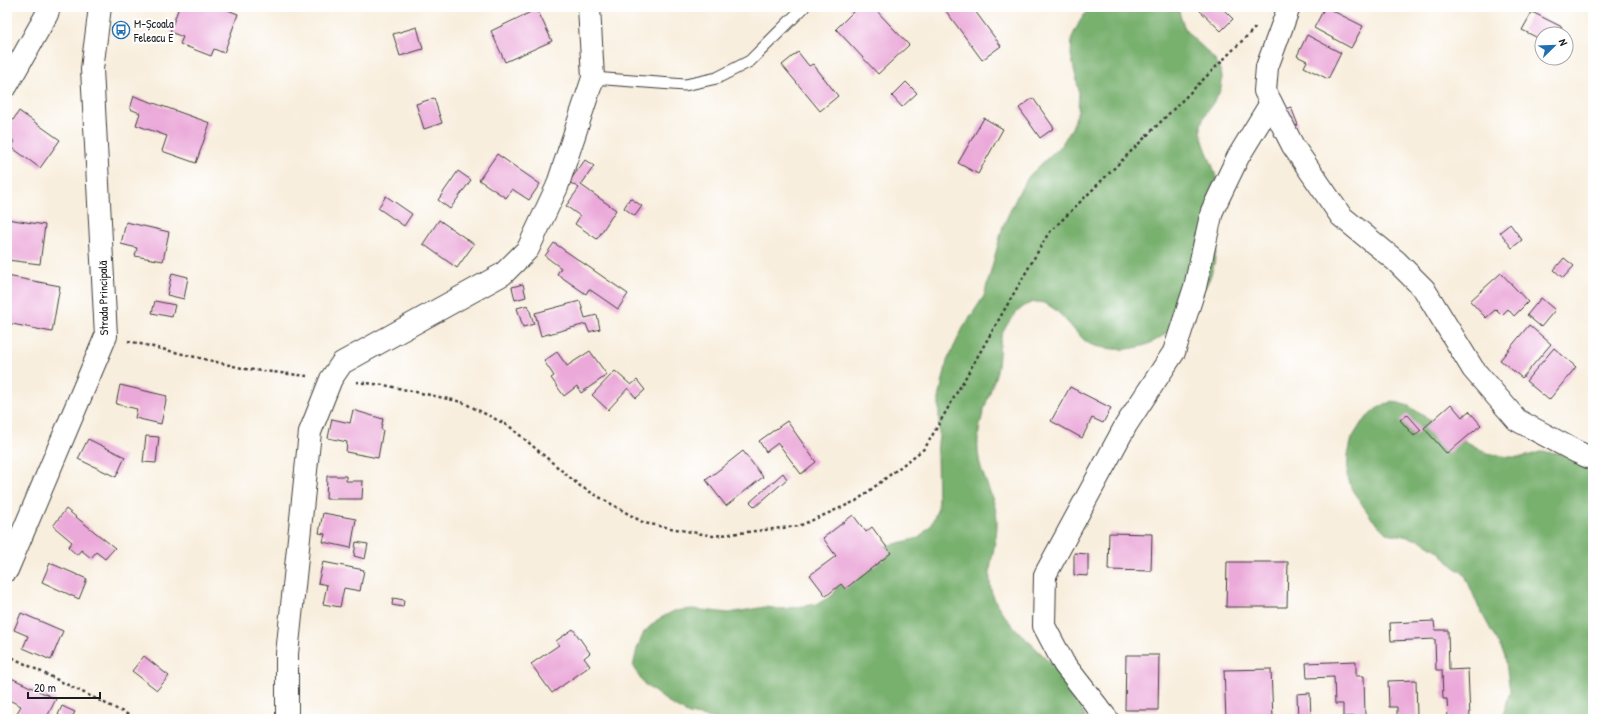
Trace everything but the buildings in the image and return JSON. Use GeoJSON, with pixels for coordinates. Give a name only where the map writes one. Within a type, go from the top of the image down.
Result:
{"type":"FeatureCollection","features":[{"type":"Feature","properties":{"kind":"street"},"geometry":{"type":"LineString","coordinates":[[7,86],[47,14],[49,7]]}},
{"type":"Feature","properties":{"kind":"street","name":"Strada Principală"},"geometry":{"type":"LineString","coordinates":[[7,570],[106,336],[92,69],[100,7]]}},
{"type":"Feature","properties":{"kind":"street"},"geometry":{"type":"LineString","coordinates":[[287,719],[287,654],[310,432],[331,379],[342,363],[503,274],[528,249],[557,187],[593,78],[588,7]]}},
{"type":"Feature","properties":{"kind":"street"},"geometry":{"type":"LineString","coordinates":[[1289,7],[1267,67],[1265,91],[1293,146],[1341,216],[1396,261],[1424,289],[1473,369],[1518,420],[1593,459]]}},
{"type":"Feature","properties":{"kind":"street"},"geometry":{"type":"LineString","coordinates":[[1107,719],[1064,664],[1044,626],[1045,575],[1126,425],[1174,352],[1195,287],[1212,211],[1238,157],[1271,103]]}},
{"type":"Feature","properties":{"kind":"lane"},"geometry":{"type":"LineString","coordinates":[[593,78],[685,85],[717,78],[750,61],[804,7]]}},
{"type":"Feature","properties":{"kind":"path"},"geometry":{"type":"LineString","coordinates":[[106,336],[246,369],[384,385],[462,402],[509,426],[580,486],[644,523],[713,536],[799,526],[856,501],[925,448],[1048,234],[1260,23]]}},
{"type":"Feature","properties":{"kind":"path"},"geometry":{"type":"LineString","coordinates":[[7,655],[137,719]]}},
{"type":"Feature","properties":{"kind":"green space"},"geometry":{"type":"Polygon","coordinates":[[[1090,7],[1178,7],[1185,28],[1189,34],[1219,66],[1222,81],[1221,89],[1204,116],[1201,131],[1206,151],[1216,176],[1219,208],[1218,236],[1214,263],[1211,276],[1204,290],[1178,321],[1160,338],[1145,345],[1127,349],[1107,348],[1092,345],[1082,338],[1057,311],[1050,306],[1043,303],[1030,303],[1020,309],[1003,332],[1000,341],[997,371],[981,421],[978,441],[979,462],[997,515],[990,576],[992,593],[997,605],[1013,626],[1054,666],[1067,681],[1086,719],[717,719],[689,714],[672,705],[643,683],[633,667],[637,649],[644,632],[657,620],[674,611],[692,609],[729,613],[765,607],[783,609],[817,604],[833,595],[842,579],[865,551],[919,538],[931,525],[938,508],[937,453],[939,435],[939,398],[947,361],[963,328],[984,296],[1003,226],[1019,192],[1029,176],[1062,144],[1072,128],[1078,111],[1079,91],[1071,55],[1072,37],[1080,21],[1090,7]]]}},
{"type":"Feature","properties":{"kind":"green space"},"geometry":{"type":"Polygon","coordinates":[[[1392,401],[1409,406],[1440,427],[1487,453],[1505,457],[1523,457],[1541,452],[1559,453],[1593,464],[1593,719],[1502,719],[1510,691],[1505,656],[1479,608],[1465,575],[1437,550],[1422,541],[1386,533],[1373,520],[1352,490],[1347,475],[1348,455],[1352,438],[1362,422],[1376,409],[1392,401]]]}},
{"type":"Feature","properties":{"kind":"place","name":"M-Școala Feleacu E"},"geometry":{"type":"Point","coordinates":[121,30]}}]}
